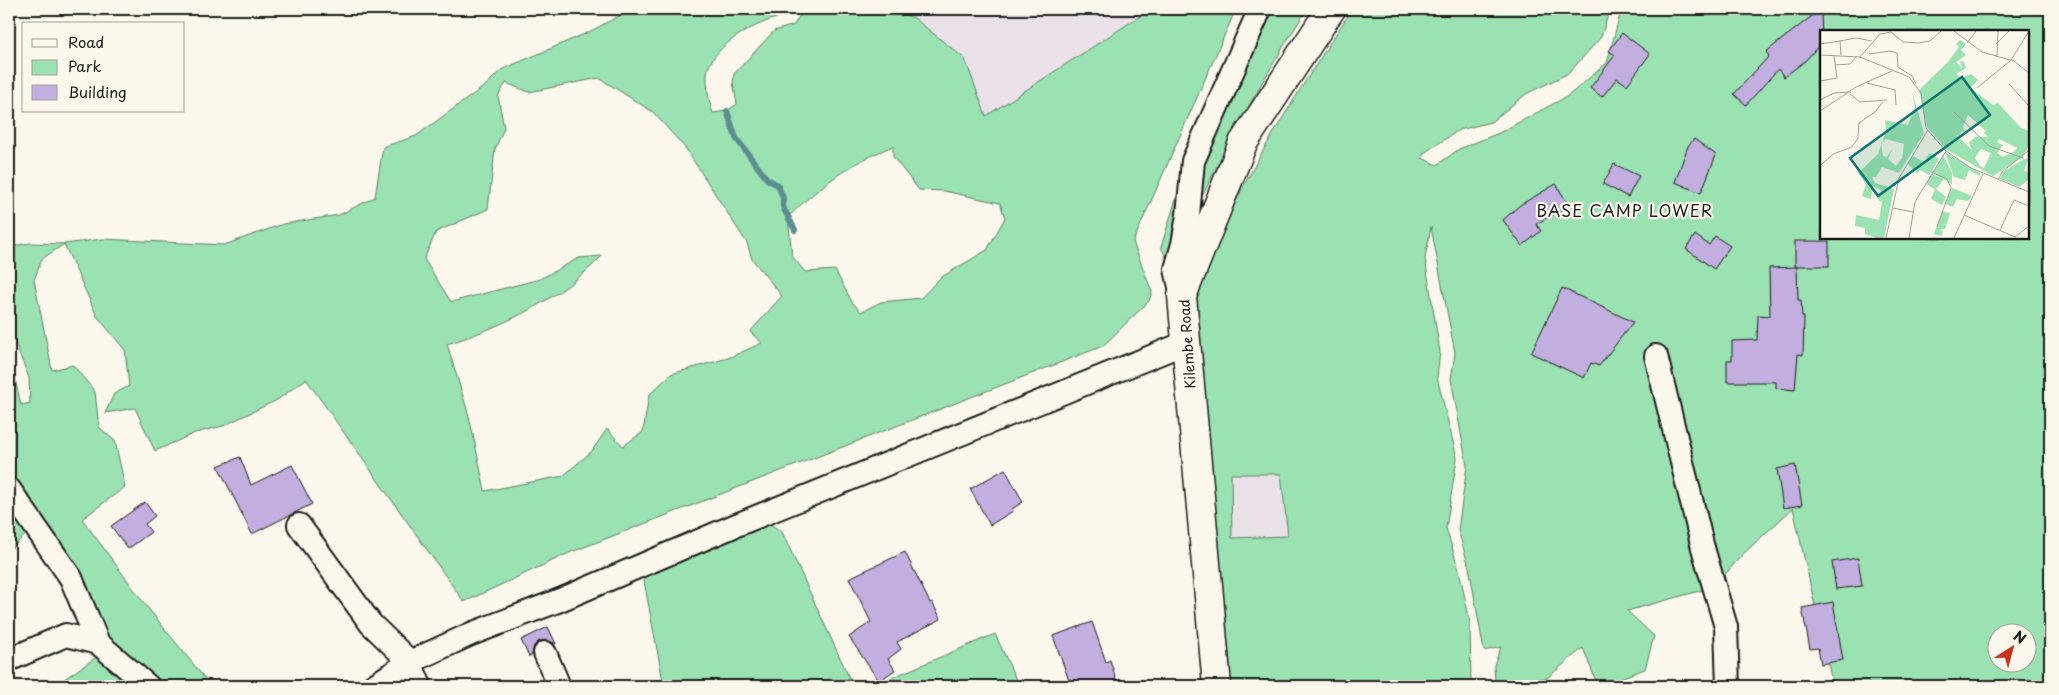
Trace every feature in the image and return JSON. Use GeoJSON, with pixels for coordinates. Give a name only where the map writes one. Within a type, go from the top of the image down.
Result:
{"type":"FeatureCollection","features":[{"type":"Feature","properties":{"kind":"main road","name":"Kilembe Road"},"geometry":{"type":"LineString","coordinates":[[1217,686],[1182,296],[1243,143],[1332,9]]}},
{"type":"Feature","properties":{"kind":"street"},"geometry":{"type":"LineString","coordinates":[[1182,296],[1176,269],[1184,244],[1194,161],[1260,9]]}},
{"type":"Feature","properties":{"kind":"street"},"geometry":{"type":"LineString","coordinates":[[373,686],[410,662],[471,634],[560,600],[734,526],[1185,343]]}},
{"type":"Feature","properties":{"kind":"street"},"geometry":{"type":"LineString","coordinates":[[1656,356],[1702,548],[1726,627],[1728,686]]}},
{"type":"Feature","properties":{"kind":"street"},"geometry":{"type":"LineString","coordinates":[[9,489],[71,578],[98,643]]}},
{"type":"Feature","properties":{"kind":"street"},"geometry":{"type":"LineString","coordinates":[[299,525],[371,624],[410,662],[420,686]]}},
{"type":"Feature","properties":{"kind":"street"},"geometry":{"type":"LineString","coordinates":[[13,658],[66,635],[98,643],[148,686]]}},
{"type":"Feature","properties":{"kind":"street"},"geometry":{"type":"LineString","coordinates":[[545,654],[559,686]]}},
{"type":"Feature","properties":{"kind":"shaded area"},"geometry":{"type":"Polygon","coordinates":[[[888,9],[1151,9],[986,116],[965,59],[914,18],[888,9]]]}},
{"type":"Feature","properties":{"kind":"shaded area"},"geometry":{"type":"Polygon","coordinates":[[[1231,474],[1281,474],[1288,536],[1232,538],[1231,474]]]}},
{"type":"Feature","properties":{"kind":"green space"},"geometry":{"type":"Polygon","coordinates":[[[632,9],[794,9],[789,14],[743,32],[732,39],[715,56],[709,66],[707,76],[713,113],[727,111],[737,104],[733,82],[734,74],[774,31],[794,25],[804,9],[888,9],[914,18],[965,59],[986,116],[1151,9],[1236,9],[1133,242],[1152,292],[1149,301],[1103,346],[569,553],[464,602],[306,379],[277,400],[223,426],[195,433],[155,451],[135,408],[105,413],[114,394],[129,386],[125,350],[97,316],[64,244],[103,239],[224,245],[283,224],[339,215],[375,197],[383,147],[416,136],[486,85],[501,70],[589,32],[632,9]],[[599,78],[529,92],[506,83],[498,96],[504,128],[495,149],[488,209],[436,232],[424,259],[451,302],[540,279],[579,258],[602,256],[569,285],[550,298],[510,320],[447,344],[469,416],[485,491],[563,476],[591,452],[607,429],[623,446],[643,432],[649,395],[671,374],[728,358],[762,343],[750,332],[782,296],[752,259],[747,243],[686,149],[653,112],[599,78]],[[893,146],[863,160],[837,176],[788,217],[792,256],[805,272],[835,270],[852,302],[861,312],[881,302],[921,298],[940,278],[987,250],[1005,218],[1000,203],[944,191],[919,190],[893,157],[893,146]]]}},
{"type":"Feature","properties":{"kind":"green space"},"geometry":{"type":"Polygon","coordinates":[[[1264,9],[1307,9],[1269,71],[1234,134],[1170,265],[1161,247],[1193,145],[1264,9]]]}},
{"type":"Feature","properties":{"kind":"green space"},"geometry":{"type":"Polygon","coordinates":[[[1352,9],[1610,9],[1601,37],[1569,73],[1526,94],[1491,122],[1459,130],[1424,153],[1422,158],[1437,165],[1459,149],[1499,133],[1568,96],[1607,63],[1619,18],[1626,9],[2045,9],[2046,14],[2050,17],[2050,686],[1833,686],[1793,508],[1742,555],[1714,587],[1627,611],[1654,636],[1645,669],[1623,677],[1618,686],[1598,686],[1583,648],[1547,678],[1495,683],[1494,665],[1501,647],[1484,651],[1469,567],[1458,530],[1467,466],[1451,379],[1455,353],[1431,227],[1425,258],[1440,352],[1437,377],[1457,458],[1446,528],[1459,570],[1470,622],[1471,686],[1232,686],[1209,556],[1197,468],[1193,423],[1196,310],[1200,286],[1213,250],[1267,143],[1352,9]],[[1231,474],[1232,538],[1288,536],[1281,474],[1231,474]]]}},
{"type":"Feature","properties":{"kind":"green space"},"geometry":{"type":"Polygon","coordinates":[[[30,243],[64,244],[42,259],[34,280],[52,370],[73,365],[95,392],[99,427],[115,441],[125,487],[82,519],[147,607],[211,686],[54,686],[107,650],[28,532],[9,551],[9,371],[14,374],[21,405],[30,403],[29,378],[9,328],[9,247],[30,243]]]}},
{"type":"Feature","properties":{"kind":"green space"},"geometry":{"type":"Polygon","coordinates":[[[767,522],[782,532],[853,686],[664,686],[640,560],[767,522]]]}},
{"type":"Feature","properties":{"kind":"green space"},"geometry":{"type":"Polygon","coordinates":[[[995,634],[1019,686],[872,686],[995,634]]]}},
{"type":"Feature","properties":{"kind":"building"},"geometry":{"type":"Polygon","coordinates":[[[1821,9],[1820,44],[1805,61],[1784,77],[1778,69],[1746,105],[1734,94],[1769,56],[1766,52],[1821,9]]]}},
{"type":"Feature","properties":{"kind":"building"},"geometry":{"type":"Polygon","coordinates":[[[1622,33],[1650,54],[1627,85],[1617,78],[1602,97],[1590,88],[1615,55],[1609,51],[1622,33]]]}},
{"type":"Feature","properties":{"kind":"building"},"geometry":{"type":"Polygon","coordinates":[[[1694,139],[1716,155],[1701,193],[1675,182],[1688,146],[1694,139]]]}},
{"type":"Feature","properties":{"kind":"building"},"geometry":{"type":"Polygon","coordinates":[[[1614,164],[1639,176],[1628,197],[1603,184],[1614,164]]]}},
{"type":"Feature","properties":{"kind":"building"},"geometry":{"type":"Polygon","coordinates":[[[1556,184],[1569,206],[1536,224],[1541,231],[1522,246],[1503,220],[1520,205],[1556,184]]]}},
{"type":"Feature","properties":{"kind":"building"},"geometry":{"type":"Polygon","coordinates":[[[1695,235],[1709,245],[1715,236],[1730,246],[1714,269],[1686,249],[1695,235]]]}},
{"type":"Feature","properties":{"kind":"building"},"geometry":{"type":"Polygon","coordinates":[[[1795,241],[1829,241],[1829,266],[1795,266],[1795,241]]]}},
{"type":"Feature","properties":{"kind":"building"},"geometry":{"type":"Polygon","coordinates":[[[1797,267],[1798,300],[1801,300],[1802,317],[1804,317],[1803,355],[1798,354],[1795,390],[1776,388],[1776,382],[1727,382],[1727,360],[1732,360],[1732,341],[1757,340],[1758,315],[1770,316],[1769,268],[1797,267]]]}},
{"type":"Feature","properties":{"kind":"building"},"geometry":{"type":"Polygon","coordinates":[[[1562,288],[1633,322],[1599,366],[1591,363],[1584,378],[1531,353],[1562,288]]]}},
{"type":"Feature","properties":{"kind":"building"},"geometry":{"type":"Polygon","coordinates":[[[240,457],[251,485],[292,465],[312,504],[252,534],[218,466],[240,457]]]}},
{"type":"Feature","properties":{"kind":"building"},"geometry":{"type":"Polygon","coordinates":[[[1795,465],[1802,505],[1783,508],[1777,469],[1795,465]]]}},
{"type":"Feature","properties":{"kind":"building"},"geometry":{"type":"Polygon","coordinates":[[[1005,469],[1023,502],[1012,509],[1013,511],[990,525],[970,489],[1005,469]]]}},
{"type":"Feature","properties":{"kind":"building"},"geometry":{"type":"Polygon","coordinates":[[[145,502],[155,516],[145,524],[151,532],[128,549],[111,526],[145,502]]]}},
{"type":"Feature","properties":{"kind":"building"},"geometry":{"type":"Polygon","coordinates":[[[905,552],[930,603],[932,602],[941,619],[897,642],[901,649],[888,659],[895,670],[879,681],[849,637],[871,622],[849,578],[905,552]]]}},
{"type":"Feature","properties":{"kind":"building"},"geometry":{"type":"Polygon","coordinates":[[[1858,558],[1862,586],[1836,589],[1832,562],[1858,558]]]}},
{"type":"Feature","properties":{"kind":"building"},"geometry":{"type":"Polygon","coordinates":[[[1833,602],[1843,660],[1821,664],[1818,648],[1810,649],[1802,608],[1833,602]]]}},
{"type":"Feature","properties":{"kind":"building"},"geometry":{"type":"Polygon","coordinates":[[[1092,622],[1106,662],[1110,660],[1117,682],[1105,686],[1071,686],[1053,636],[1092,622]]]}},
{"type":"Feature","properties":{"kind":"building"},"geometry":{"type":"Polygon","coordinates":[[[548,627],[556,644],[547,640],[539,641],[534,646],[532,655],[529,657],[521,640],[548,627]]]}},
{"type":"Feature","properties":{"kind":"waterway"},"geometry":{"type":"LineString","coordinates":[[727,111],[736,138],[767,179],[778,185],[783,198],[783,207],[795,230]]}},
{"type":"Feature","properties":{"kind":"district","name":"BASE CAMP LOWER"},"geometry":{"type":"Point","coordinates":[1625,210]}}]}
